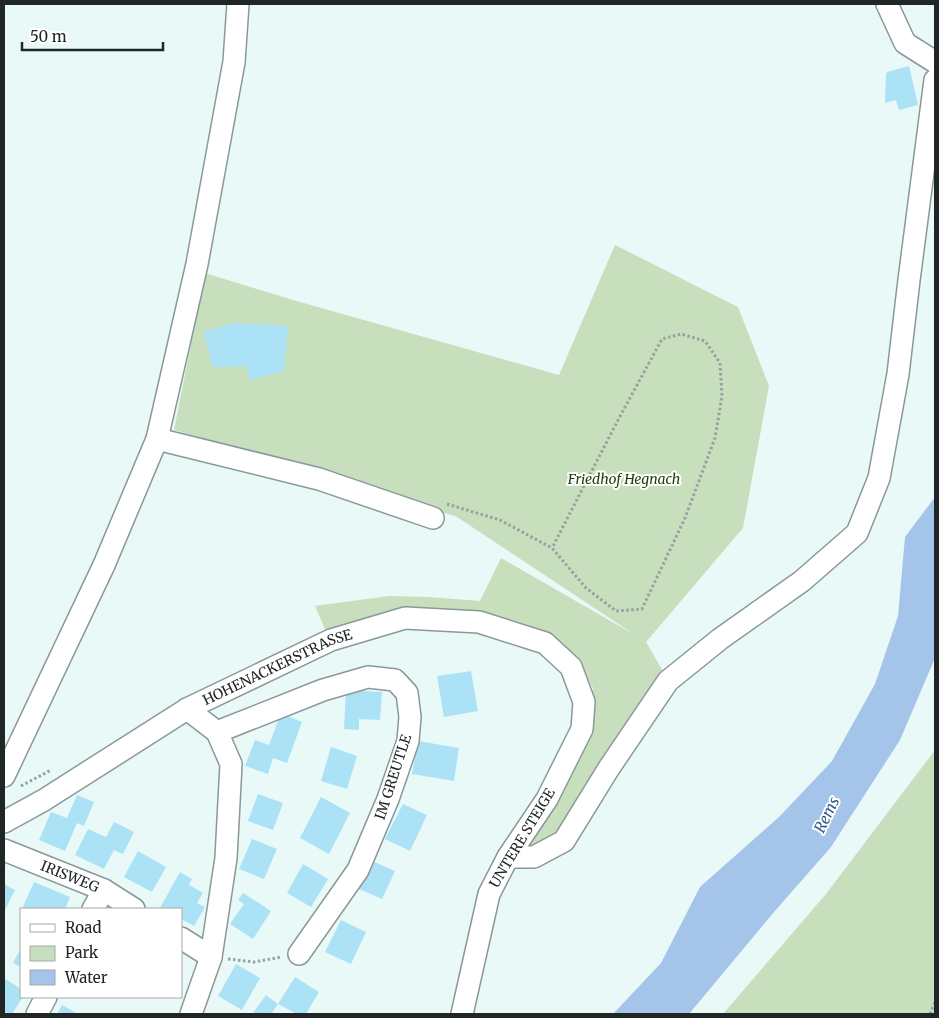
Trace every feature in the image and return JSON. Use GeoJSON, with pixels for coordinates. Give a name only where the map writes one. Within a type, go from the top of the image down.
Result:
{"type":"FeatureCollection","features":[{"type":"Feature","properties":{"kind":"street"},"geometry":{"type":"LineString","coordinates":[[4,776],[104,565],[157,439],[197,264],[234,62],[238,4]]}},
{"type":"Feature","properties":{"kind":"street"},"geometry":{"type":"LineString","coordinates":[[887,4],[905,43],[935,62]]}},
{"type":"Feature","properties":{"kind":"street"},"geometry":{"type":"LineString","coordinates":[[508,857],[534,857],[564,841],[609,768],[668,681],[720,639],[802,581],[857,534],[879,478],[896,384],[935,80]]}},
{"type":"Feature","properties":{"kind":"street"},"geometry":{"type":"LineString","coordinates":[[157,439],[319,479],[433,518]]}},
{"type":"Feature","properties":{"kind":"street","name":"HOHENACKERSTRASSE"},"geometry":{"type":"LineString","coordinates":[[4,822],[44,800],[187,709],[331,640],[405,618],[479,622],[546,643],[571,667]]}},
{"type":"Feature","properties":{"kind":"street","name":"UNTERE STEIGE"},"geometry":{"type":"LineString","coordinates":[[462,1014],[489,894],[508,857],[547,799],[582,729],[584,702],[571,667]]}},
{"type":"Feature","properties":{"kind":"street","name":"IM GREUTLE"},"geometry":{"type":"LineString","coordinates":[[217,732],[323,690],[368,677],[395,680],[408,693],[410,716],[408,741],[388,799],[358,870],[299,954]]}},
{"type":"Feature","properties":{"kind":"street"},"geometry":{"type":"LineString","coordinates":[[187,709],[217,732],[231,764],[226,858],[211,957],[191,1014]]}},
{"type":"Feature","properties":{"kind":"street","name":"IRISWEG"},"geometry":{"type":"LineString","coordinates":[[4,850],[104,890],[132,908]]}},
{"type":"Feature","properties":{"kind":"street"},"geometry":{"type":"LineString","coordinates":[[94,908],[104,890]]}},
{"type":"Feature","properties":{"kind":"street"},"geometry":{"type":"LineString","coordinates":[[182,939],[211,957]]}},
{"type":"Feature","properties":{"kind":"street"},"geometry":{"type":"LineString","coordinates":[[37,1014],[45,998]]}},
{"type":"Feature","properties":{"kind":"path"},"geometry":{"type":"LineString","coordinates":[[433,518],[438,502],[500,520],[552,548],[586,588],[616,611],[642,609],[685,518],[715,438],[722,396],[720,363],[705,341],[681,334],[662,339],[552,548]]}},
{"type":"Feature","properties":{"kind":"path"},"geometry":{"type":"LineString","coordinates":[[211,957],[254,962],[299,954]]}},
{"type":"Feature","properties":{"kind":"path"},"geometry":{"type":"LineString","coordinates":[[930,1014],[935,1002]]}},
{"type":"Feature","properties":{"kind":"green space","name":"Friedhof Hegnach"},"geometry":{"type":"Polygon","coordinates":[[[615,245],[738,307],[769,386],[743,528],[646,642],[667,678],[557,833],[513,854],[589,728],[593,688],[581,666],[493,619],[328,636],[315,606],[389,596],[480,601],[501,558],[635,635],[457,517],[332,476],[174,430],[205,273],[293,300],[559,375],[615,245]]]}},
{"type":"Feature","properties":{"kind":"green space"},"geometry":{"type":"Polygon","coordinates":[[[935,750],[935,1014],[723,1014],[826,894],[935,750]]]}},
{"type":"Feature","properties":{"kind":"water","name":"Rems"},"geometry":{"type":"Polygon","coordinates":[[[935,497],[935,658],[900,740],[831,847],[689,1014],[613,1014],[661,963],[700,887],[780,816],[832,761],[875,684],[898,616],[905,537],[935,497]]]}},
{"type":"Feature","properties":{"kind":"building"},"geometry":{"type":"Polygon","coordinates":[[[909,66],[918,105],[899,110],[896,100],[885,103],[886,73],[909,66]]]}},
{"type":"Feature","properties":{"kind":"building"},"geometry":{"type":"Polygon","coordinates":[[[233,323],[288,326],[284,371],[250,380],[247,366],[212,367],[204,332],[233,323]]]}},
{"type":"Feature","properties":{"kind":"building"},"geometry":{"type":"Polygon","coordinates":[[[471,671],[478,711],[444,717],[437,676],[471,671]]]}},
{"type":"Feature","properties":{"kind":"building"},"geometry":{"type":"Polygon","coordinates":[[[346,690],[382,692],[380,720],[359,719],[359,730],[344,729],[346,690]]]}},
{"type":"Feature","properties":{"kind":"building"},"geometry":{"type":"Polygon","coordinates":[[[281,713],[302,722],[287,763],[273,758],[268,774],[245,766],[255,740],[269,745],[281,713]]]}},
{"type":"Feature","properties":{"kind":"building"},"geometry":{"type":"Polygon","coordinates":[[[418,741],[459,748],[454,781],[412,774],[418,741]]]}},
{"type":"Feature","properties":{"kind":"building"},"geometry":{"type":"Polygon","coordinates":[[[331,747],[357,756],[347,789],[321,781],[331,747]]]}},
{"type":"Feature","properties":{"kind":"building"},"geometry":{"type":"Polygon","coordinates":[[[258,794],[283,803],[273,830],[248,821],[258,794]]]}},
{"type":"Feature","properties":{"kind":"building"},"geometry":{"type":"Polygon","coordinates":[[[77,795],[94,802],[84,826],[77,823],[65,851],[39,840],[51,812],[67,818],[77,795]]]}},
{"type":"Feature","properties":{"kind":"building"},"geometry":{"type":"Polygon","coordinates":[[[321,797],[350,813],[329,854],[300,838],[321,797]]]}},
{"type":"Feature","properties":{"kind":"building"},"geometry":{"type":"Polygon","coordinates":[[[403,804],[427,815],[410,851],[385,839],[403,804]]]}},
{"type":"Feature","properties":{"kind":"building"},"geometry":{"type":"Polygon","coordinates":[[[114,822],[134,832],[123,854],[114,850],[104,869],[75,855],[88,829],[106,837],[114,822]]]}},
{"type":"Feature","properties":{"kind":"building"},"geometry":{"type":"Polygon","coordinates":[[[252,839],[277,849],[264,879],[239,869],[252,839]]]}},
{"type":"Feature","properties":{"kind":"building"},"geometry":{"type":"Polygon","coordinates":[[[138,851],[166,867],[152,892],[124,877],[138,851]]]}},
{"type":"Feature","properties":{"kind":"building"},"geometry":{"type":"Polygon","coordinates":[[[372,861],[395,871],[382,899],[359,889],[372,861]]]}},
{"type":"Feature","properties":{"kind":"building"},"geometry":{"type":"Polygon","coordinates":[[[303,864],[328,879],[311,907],[287,893],[303,864]]]}},
{"type":"Feature","properties":{"kind":"building"},"geometry":{"type":"Polygon","coordinates":[[[180,872],[192,879],[189,885],[203,893],[197,903],[205,907],[194,926],[182,920],[182,908],[160,908],[180,872]]]}},
{"type":"Feature","properties":{"kind":"building"},"geometry":{"type":"Polygon","coordinates":[[[34,882],[70,897],[65,908],[22,908],[34,882]]]}},
{"type":"Feature","properties":{"kind":"building"},"geometry":{"type":"Polygon","coordinates":[[[4,884],[15,890],[4,912],[4,884]]]}},
{"type":"Feature","properties":{"kind":"building"},"geometry":{"type":"Polygon","coordinates":[[[243,893],[271,911],[253,939],[230,924],[244,904],[238,900],[243,893]]]}},
{"type":"Feature","properties":{"kind":"building"},"geometry":{"type":"Polygon","coordinates":[[[341,920],[366,932],[351,964],[325,952],[341,920]]]}},
{"type":"Feature","properties":{"kind":"building"},"geometry":{"type":"Polygon","coordinates":[[[20,950],[20,966],[13,963],[20,950]]]}},
{"type":"Feature","properties":{"kind":"building"},"geometry":{"type":"Polygon","coordinates":[[[236,964],[260,978],[242,1010],[218,996],[236,964]]]}},
{"type":"Feature","properties":{"kind":"building"},"geometry":{"type":"Polygon","coordinates":[[[295,977],[319,992],[306,1014],[297,1014],[278,1004],[295,977]]]}},
{"type":"Feature","properties":{"kind":"building"},"geometry":{"type":"Polygon","coordinates":[[[4,978],[20,988],[20,998],[22,998],[12,1014],[4,1014],[4,978]]]}},
{"type":"Feature","properties":{"kind":"building"},"geometry":{"type":"Polygon","coordinates":[[[266,995],[278,1004],[271,1014],[253,1013],[266,995]]]}},
{"type":"Feature","properties":{"kind":"building"},"geometry":{"type":"Polygon","coordinates":[[[62,1005],[78,1014],[57,1014],[62,1005]]]}}]}
